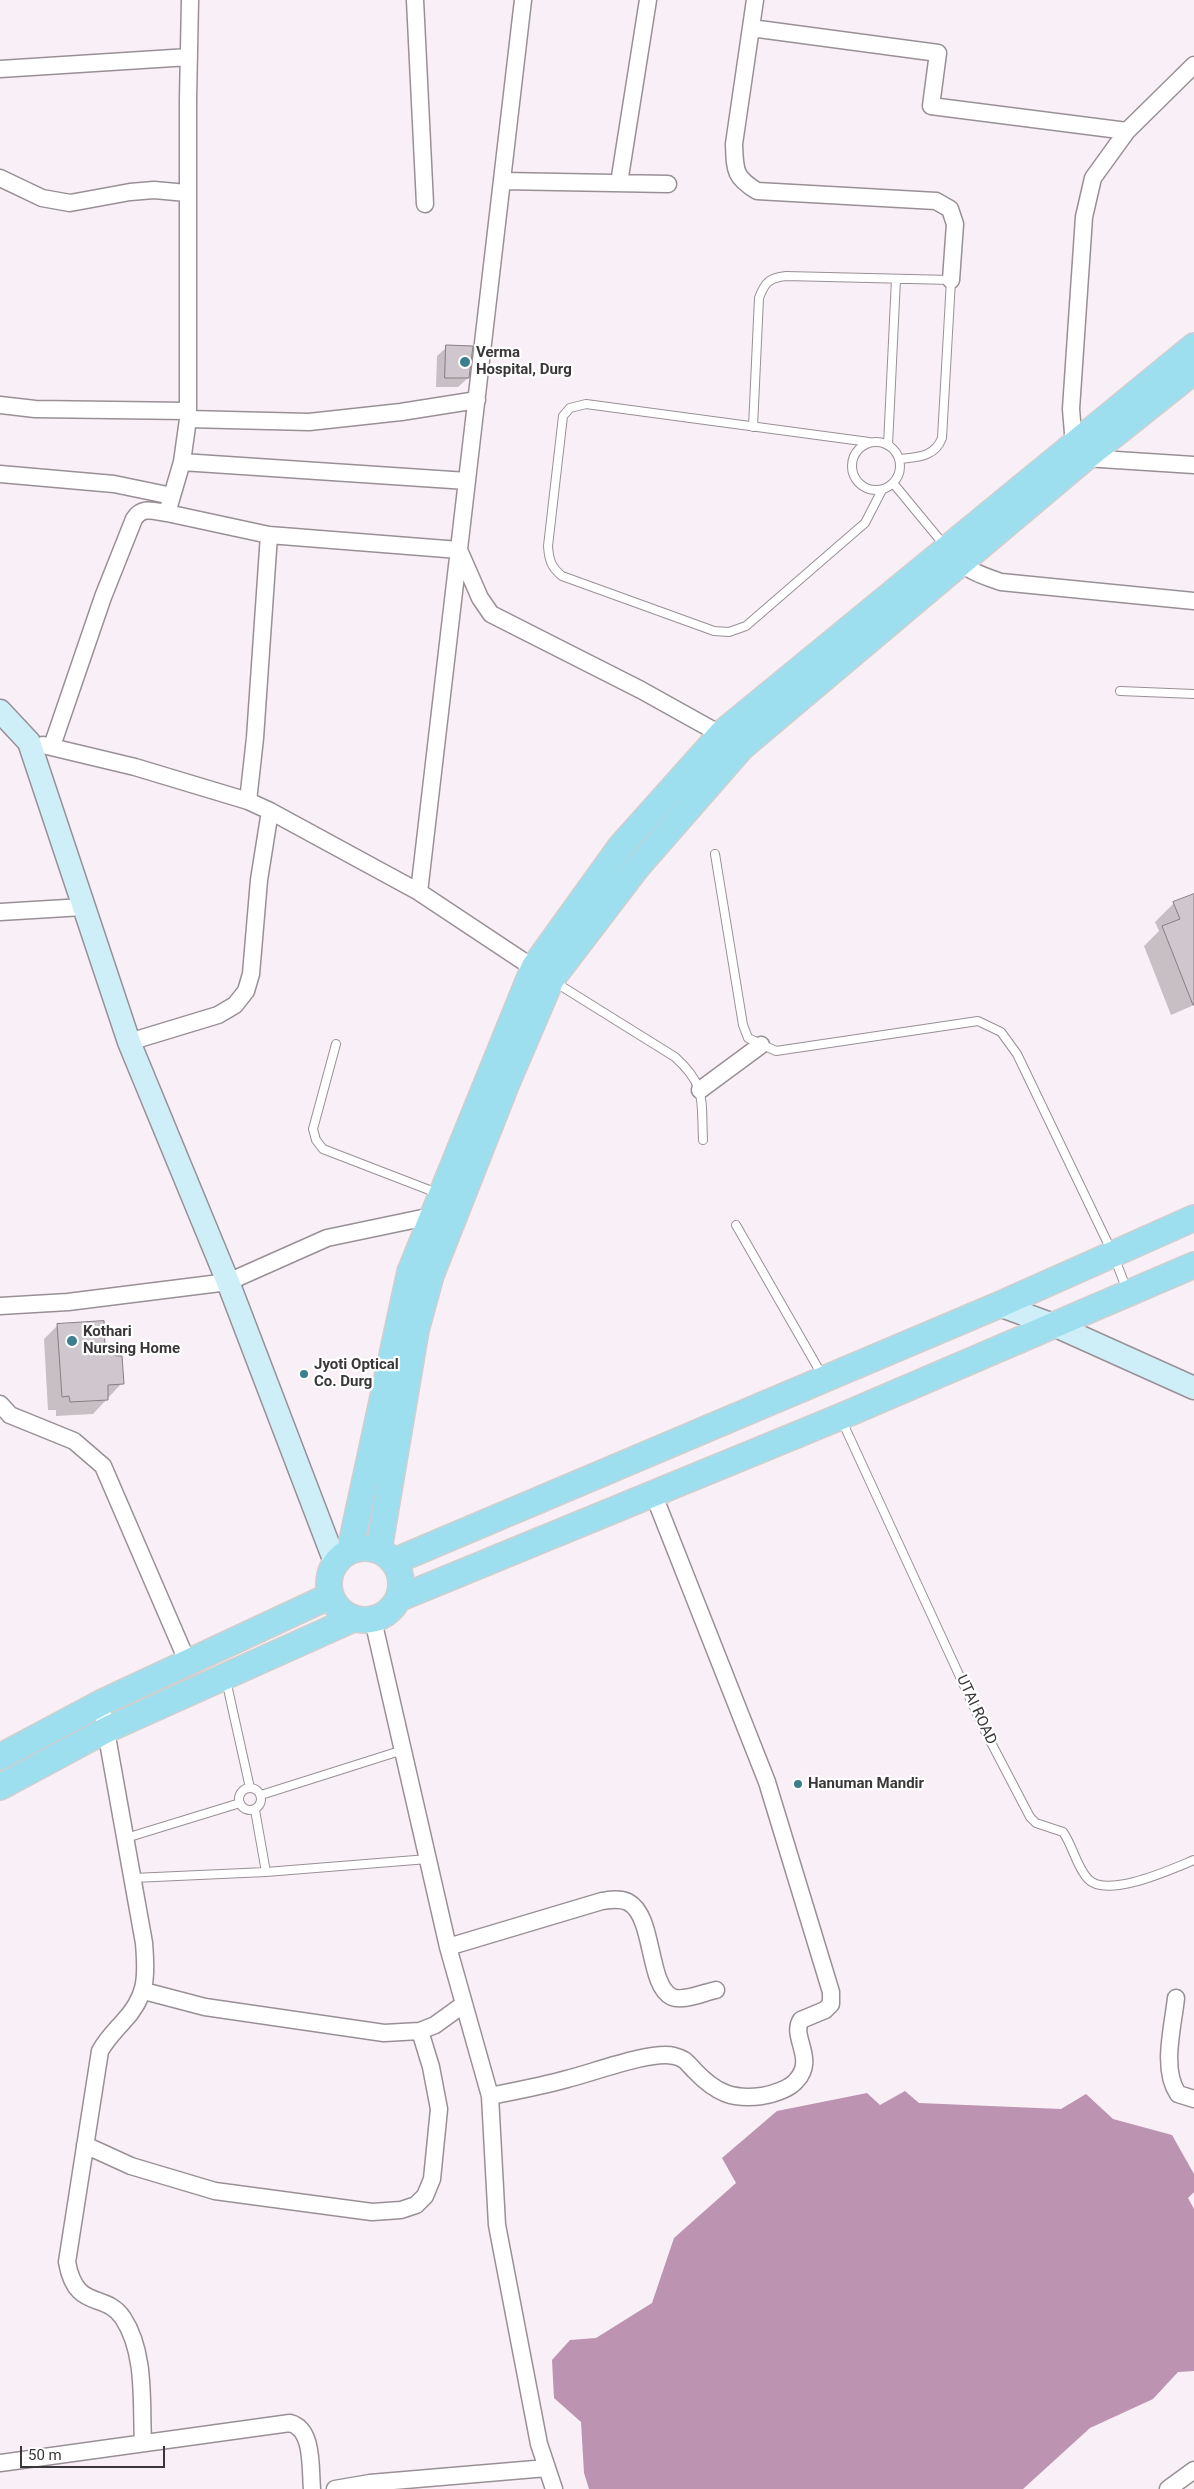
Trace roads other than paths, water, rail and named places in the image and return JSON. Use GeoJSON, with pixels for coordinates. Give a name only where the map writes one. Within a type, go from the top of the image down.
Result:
{"type":"FeatureCollection","features":[{"type":"Feature","properties":{"kind":"main road"},"geometry":{"type":"LineString","coordinates":[[363,1619],[338,1610],[330,1596],[328,1578],[342,1556],[410,1272],[447,1202],[543,974],[621,846],[732,740],[1080,452],[1194,346]]}},
{"type":"Feature","properties":{"kind":"main road"},"geometry":{"type":"LineString","coordinates":[[1080,452],[1194,371]]}},
{"type":"Feature","properties":{"kind":"main road"},"geometry":{"type":"LineString","coordinates":[[387,1555],[416,1330],[431,1276],[447,1202]]}},
{"type":"Feature","properties":{"kind":"main road"},"geometry":{"type":"LineString","coordinates":[[387,1555],[824,1379],[999,1305],[1194,1218]]}},
{"type":"Feature","properties":{"kind":"main road"},"geometry":{"type":"LineString","coordinates":[[0,1787],[106,1730],[363,1619],[389,1612],[400,1598],[840,1417],[1194,1266]]}},
{"type":"Feature","properties":{"kind":"main road"},"geometry":{"type":"LineString","coordinates":[[342,1556],[364,1547],[387,1555],[402,1579],[400,1598]]}},
{"type":"Feature","properties":{"kind":"main road"},"geometry":{"type":"LineString","coordinates":[[0,1757],[101,1703],[330,1596]]}},
{"type":"Feature","properties":{"kind":"street"},"geometry":{"type":"LineString","coordinates":[[167,514],[182,462],[188,415],[190,0]]}},
{"type":"Feature","properties":{"kind":"street"},"geometry":{"type":"LineString","coordinates":[[415,0],[425,204]]}},
{"type":"Feature","properties":{"kind":"street"},"geometry":{"type":"LineString","coordinates":[[419,892],[523,0]]}},
{"type":"Feature","properties":{"kind":"street"},"geometry":{"type":"LineString","coordinates":[[619,183],[648,0]]}},
{"type":"Feature","properties":{"kind":"street"},"geometry":{"type":"LineString","coordinates":[[755,0],[734,144],[735,168],[741,181],[757,191],[936,201],[950,209],[954,224],[951,280]]}},
{"type":"Feature","properties":{"kind":"street"},"geometry":{"type":"LineString","coordinates":[[751,28],[938,53],[931,106],[1126,132]]}},
{"type":"Feature","properties":{"kind":"street"},"geometry":{"type":"LineString","coordinates":[[0,69],[189,57]]}},
{"type":"Feature","properties":{"kind":"street"},"geometry":{"type":"LineString","coordinates":[[1194,65],[1126,132],[1093,178],[1084,217],[1070,409],[1080,452],[1194,465]]}},
{"type":"Feature","properties":{"kind":"street"},"geometry":{"type":"LineString","coordinates":[[0,178],[42,198],[70,203],[130,192],[154,190],[188,194]]}},
{"type":"Feature","properties":{"kind":"street"},"geometry":{"type":"LineString","coordinates":[[502,181],[668,184]]}},
{"type":"Feature","properties":{"kind":"street"},"geometry":{"type":"LineString","coordinates":[[0,405],[35,409],[309,422],[401,412],[477,400]]}},
{"type":"Feature","properties":{"kind":"street"},"geometry":{"type":"LineString","coordinates":[[182,462],[467,481]]}},
{"type":"Feature","properties":{"kind":"street"},"geometry":{"type":"LineString","coordinates":[[0,474],[114,484],[172,496]]}},
{"type":"Feature","properties":{"kind":"street"},"geometry":{"type":"LineString","coordinates":[[52,746],[103,597],[134,519],[144,509],[269,535],[459,550]]}},
{"type":"Feature","properties":{"kind":"street"},"geometry":{"type":"LineString","coordinates":[[248,801],[255,738],[269,535]]}},
{"type":"Feature","properties":{"kind":"street"},"geometry":{"type":"LineString","coordinates":[[459,550],[480,598],[491,614],[732,740]]}},
{"type":"Feature","properties":{"kind":"street"},"geometry":{"type":"LineString","coordinates":[[955,557],[979,575],[1001,582],[1194,601]]}},
{"type":"Feature","properties":{"kind":"street"},"geometry":{"type":"LineString","coordinates":[[0,711],[29,742],[129,1042],[342,1556]]}},
{"type":"Feature","properties":{"kind":"street"},"geometry":{"type":"LineString","coordinates":[[29,742],[52,746],[135,768],[248,801],[270,811],[419,892],[543,974]]}},
{"type":"Feature","properties":{"kind":"street"},"geometry":{"type":"LineString","coordinates":[[129,1042],[218,1015],[235,1005],[246,991],[251,974],[259,880],[270,811]]}},
{"type":"Feature","properties":{"kind":"street"},"geometry":{"type":"LineString","coordinates":[[0,912],[83,907]]}},
{"type":"Feature","properties":{"kind":"street"},"geometry":{"type":"LineString","coordinates":[[700,1090],[761,1045]]}},
{"type":"Feature","properties":{"kind":"street"},"geometry":{"type":"LineString","coordinates":[[0,1306],[68,1302],[228,1282],[327,1238],[447,1202]]}},
{"type":"Feature","properties":{"kind":"street"},"geometry":{"type":"LineString","coordinates":[[999,1305],[1056,1326],[1194,1388]]}},
{"type":"Feature","properties":{"kind":"street"},"geometry":{"type":"LineString","coordinates":[[0,1404],[10,1415],[74,1442],[103,1466],[188,1663]]}},
{"type":"Feature","properties":{"kind":"street"},"geometry":{"type":"LineString","coordinates":[[490,2096],[568,2079],[647,2058],[673,2055],[685,2060],[696,2072],[724,2094],[744,2099],[772,2094],[796,2082],[803,2070],[804,2053],[797,2030],[801,2020],[825,2010],[831,2004],[831,1992],[767,1782],[653,1493]]}},
{"type":"Feature","properties":{"kind":"street"},"geometry":{"type":"LineString","coordinates":[[363,1619],[403,1750],[448,1947],[490,2096],[497,2225],[539,2444],[554,2489]]}},
{"type":"Feature","properties":{"kind":"street"},"geometry":{"type":"LineString","coordinates":[[101,1703],[144,1943],[147,1972],[144,1991],[136,2006],[108,2038],[100,2051],[67,2262],[69,2275],[75,2286],[86,2297],[112,2308],[122,2317],[133,2337],[139,2362],[142,2443]]}},
{"type":"Feature","properties":{"kind":"street"},"geometry":{"type":"LineString","coordinates":[[448,1947],[618,1899],[628,1902],[637,1909],[644,1923],[658,1977],[667,1993],[672,1997],[682,1998],[716,1990]]}},
{"type":"Feature","properties":{"kind":"street"},"geometry":{"type":"LineString","coordinates":[[144,1991],[205,2007],[384,2033],[420,2031],[435,2025],[464,2004]]}},
{"type":"Feature","properties":{"kind":"street"},"geometry":{"type":"LineString","coordinates":[[1176,1998],[1170,2055],[1171,2076],[1174,2088],[1178,2094],[1194,2098]]}},
{"type":"Feature","properties":{"kind":"street"},"geometry":{"type":"LineString","coordinates":[[85,2145],[131,2166],[215,2191],[372,2212],[401,2210],[416,2205],[425,2196],[432,2179],[439,2109],[431,2067],[420,2031]]}},
{"type":"Feature","properties":{"kind":"street"},"geometry":{"type":"LineString","coordinates":[[0,2463],[290,2423],[301,2428],[306,2437],[312,2489]]}},
{"type":"Feature","properties":{"kind":"street"},"geometry":{"type":"LineString","coordinates":[[335,2489],[370,2483],[547,2468]]}},
{"type":"Feature","properties":{"kind":"street"},"geometry":{"type":"LineString","coordinates":[[1168,2489],[1194,2470]]}},
{"type":"Feature","properties":{"kind":"lane"},"geometry":{"type":"LineString","coordinates":[[753,427],[759,298],[764,285],[771,278],[786,276],[951,280],[942,438],[939,447],[926,456],[900,459]]}},
{"type":"Feature","properties":{"kind":"lane"},"geometry":{"type":"LineString","coordinates":[[888,445],[896,279]]}},
{"type":"Feature","properties":{"kind":"lane"},"geometry":{"type":"LineString","coordinates":[[869,442],[859,448],[853,457],[851,467],[854,478],[861,486],[872,490],[882,490],[893,483],[900,472],[900,459],[888,445],[882,442],[869,442],[586,404],[570,408],[563,416],[548,546],[549,558],[553,569],[562,576],[714,631],[729,632],[746,626],[865,523],[874,510],[882,490]]}},
{"type":"Feature","properties":{"kind":"lane"},"geometry":{"type":"LineString","coordinates":[[893,483],[955,557]]}},
{"type":"Feature","properties":{"kind":"lane"},"geometry":{"type":"LineString","coordinates":[[1120,691],[1194,694]]}},
{"type":"Feature","properties":{"kind":"lane"},"geometry":{"type":"LineString","coordinates":[[715,854],[743,1025],[748,1038],[776,1051],[978,1021],[1001,1032],[1017,1054],[1113,1254],[1129,1295]]}},
{"type":"Feature","properties":{"kind":"lane"},"geometry":{"type":"LineString","coordinates":[[543,974],[675,1057],[692,1072],[700,1090],[703,1140]]}},
{"type":"Feature","properties":{"kind":"lane"},"geometry":{"type":"LineString","coordinates":[[336,1044],[313,1129],[316,1140],[323,1149],[447,1202]]}},
{"type":"Feature","properties":{"kind":"lane"},"geometry":{"type":"LineString","coordinates":[[736,1225],[824,1379]]}},
{"type":"Feature","properties":{"kind":"lane","name":"UTAI ROAD"},"geometry":{"type":"LineString","coordinates":[[840,1417],[985,1731],[1030,1817],[1036,1823],[1062,1832],[1083,1872],[1089,1880],[1100,1886],[1134,1882],[1194,1860]]}},
{"type":"Feature","properties":{"kind":"lane"},"geometry":{"type":"LineString","coordinates":[[226,1677],[250,1788]]}},
{"type":"Feature","properties":{"kind":"lane"},"geometry":{"type":"LineString","coordinates":[[261,1795],[403,1750]]}},
{"type":"Feature","properties":{"kind":"lane"},"geometry":{"type":"LineString","coordinates":[[255,1810],[243,1808],[240,1803],[241,1793],[250,1788],[258,1791],[261,1795]]}},
{"type":"Feature","properties":{"kind":"lane"},"geometry":{"type":"LineString","coordinates":[[255,1810],[259,1806],[261,1795]]}},
{"type":"Feature","properties":{"kind":"lane"},"geometry":{"type":"LineString","coordinates":[[126,1838],[240,1803]]}},
{"type":"Feature","properties":{"kind":"lane"},"geometry":{"type":"LineString","coordinates":[[255,1810],[266,1872]]}},
{"type":"Feature","properties":{"kind":"lane"},"geometry":{"type":"LineString","coordinates":[[132,1878],[266,1872],[428,1859]]}},
{"type":"Feature","properties":{"kind":"place","name":"Verma Hospital, Durg"},"geometry":{"type":"Point","coordinates":[465,362]}},
{"type":"Feature","properties":{"kind":"place","name":"Kothari Nursing Home"},"geometry":{"type":"Point","coordinates":[72,1341]}},
{"type":"Feature","properties":{"kind":"place","name":"Jyoti Optical Co. Durg"},"geometry":{"type":"Point","coordinates":[304,1374]}},
{"type":"Feature","properties":{"kind":"place","name":"Hanuman Mandir"},"geometry":{"type":"Point","coordinates":[798,1784]}}]}
